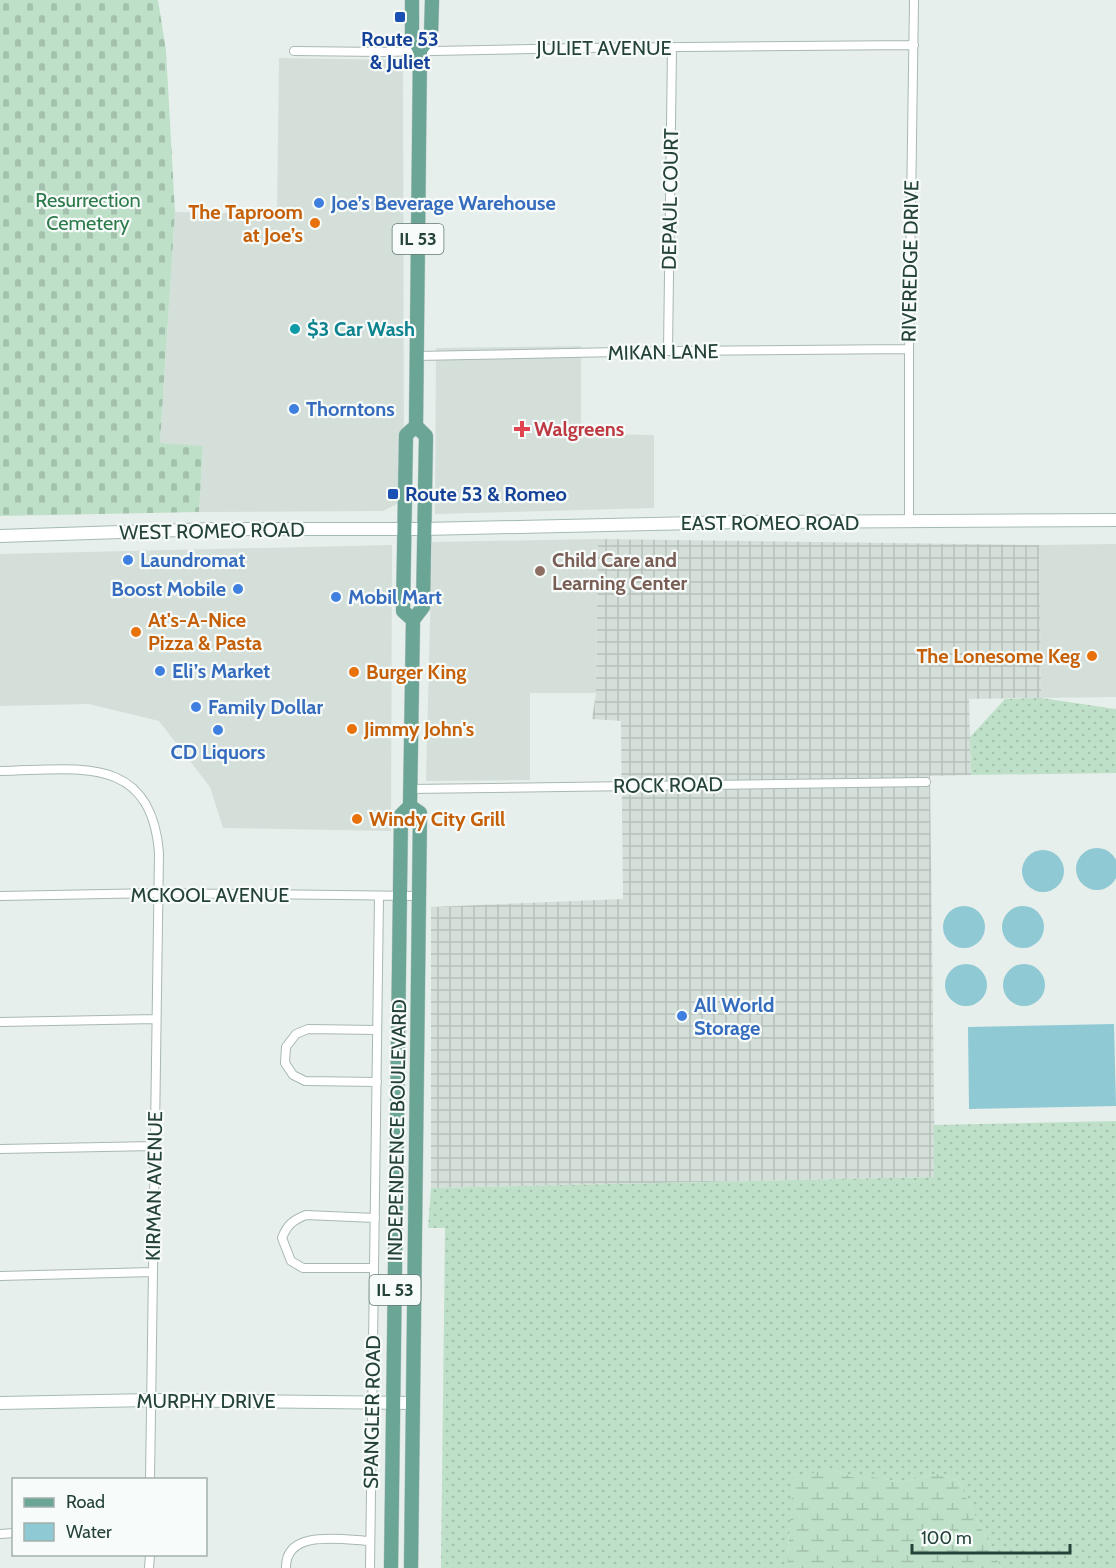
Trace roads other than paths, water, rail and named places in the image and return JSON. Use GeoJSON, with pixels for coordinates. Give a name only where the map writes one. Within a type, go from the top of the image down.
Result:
{"type":"FeatureCollection","features":[{"type":"Feature","properties":{"kind":"main road","name":"INDEPENDENCE BOULEVARD"},"geometry":{"type":"LineString","coordinates":[[391,1568],[401,815],[410,806],[413,620],[423,607],[426,436],[416,426],[420,50],[412,36],[412,0]]}},
{"type":"Feature","properties":{"kind":"main road","name":"INDEPENDENCE BOULEVARD"},"geometry":{"type":"LineString","coordinates":[[420,50],[431,34],[432,0]]}},
{"type":"Feature","properties":{"kind":"main road","name":"INDEPENDENCE BOULEVARD"},"geometry":{"type":"LineString","coordinates":[[413,620],[404,610],[406,435],[416,426]]}},
{"type":"Feature","properties":{"kind":"main road","name":"EAST ROMEO ROAD"},"geometry":{"type":"LineString","coordinates":[[424,529],[740,522],[1116,520]]}},
{"type":"Feature","properties":{"kind":"main road","name":"WEST ROMEO ROAD"},"geometry":{"type":"LineString","coordinates":[[0,536],[212,529],[424,529]]}},
{"type":"Feature","properties":{"kind":"main road","name":"INDEPENDENCE BOULEVARD"},"geometry":{"type":"LineString","coordinates":[[410,806],[420,813],[411,1568]]}},
{"type":"Feature","properties":{"kind":"main road","name":"MURPHY DRIVE"},"geometry":{"type":"LineString","coordinates":[[0,1403],[151,1400],[413,1403]]}},
{"type":"Feature","properties":{"kind":"street","name":"RIVEREDGE DRIVE"},"geometry":{"type":"LineString","coordinates":[[909,522],[914,0]]}},
{"type":"Feature","properties":{"kind":"street","name":"JULIET AVENUE"},"geometry":{"type":"LineString","coordinates":[[294,51],[914,45]]}},
{"type":"Feature","properties":{"kind":"street","name":"DEPAUL COURT"},"geometry":{"type":"LineString","coordinates":[[668,351],[672,48]]}},
{"type":"Feature","properties":{"kind":"street","name":"MIKAN LANE"},"geometry":{"type":"LineString","coordinates":[[416,356],[668,351],[909,350]]}},
{"type":"Feature","properties":{"kind":"street","name":"KIRMAN AVENUE"},"geometry":{"type":"LineString","coordinates":[[0,771],[95,770],[124,780],[146,804],[157,831],[159,853],[150,1478]]}},
{"type":"Feature","properties":{"kind":"street","name":"ROCK ROAD"},"geometry":{"type":"LineString","coordinates":[[411,789],[926,782]]}},
{"type":"Feature","properties":{"kind":"street","name":"MCKOOL AVENUE"},"geometry":{"type":"LineString","coordinates":[[0,896],[158,893],[419,897]]}},
{"type":"Feature","properties":{"kind":"street","name":"SPANGLER ROAD"},"geometry":{"type":"LineString","coordinates":[[370,1568],[379,896]]}},
{"type":"Feature","properties":{"kind":"street"},"geometry":{"type":"LineString","coordinates":[[0,1022],[156,1019]]}},
{"type":"Feature","properties":{"kind":"street"},"geometry":{"type":"LineString","coordinates":[[376,1082],[305,1081],[293,1075],[285,1063],[286,1047],[296,1034],[308,1029],[377,1030]]}},
{"type":"Feature","properties":{"kind":"street"},"geometry":{"type":"LineString","coordinates":[[0,1149],[154,1146]]}},
{"type":"Feature","properties":{"kind":"street"},"geometry":{"type":"LineString","coordinates":[[374,1268],[303,1268],[291,1261],[282,1238],[287,1227],[297,1218],[306,1215],[375,1218]]}},
{"type":"Feature","properties":{"kind":"street"},"geometry":{"type":"LineString","coordinates":[[0,1276],[153,1272]]}},
{"type":"Feature","properties":{"kind":"street"},"geometry":{"type":"LineString","coordinates":[[286,1568],[289,1553],[304,1541],[370,1541]]}},
{"type":"Feature","properties":{"kind":"water"},"geometry":{"type":"Polygon","coordinates":[[[1097,848],[1105,850],[1112,854],[1116,861],[1116,877],[1112,884],[1105,888],[1097,890],[1089,888],[1082,884],[1078,877],[1076,869],[1078,861],[1082,854],[1089,850],[1097,848]]]}},
{"type":"Feature","properties":{"kind":"water"},"geometry":{"type":"Polygon","coordinates":[[[1043,850],[1058,856],[1064,871],[1058,886],[1043,892],[1028,886],[1022,871],[1028,856],[1043,850]]]}},
{"type":"Feature","properties":{"kind":"water"},"geometry":{"type":"Polygon","coordinates":[[[964,906],[979,912],[985,927],[979,942],[964,948],[949,942],[943,927],[949,912],[964,906]]]}},
{"type":"Feature","properties":{"kind":"water"},"geometry":{"type":"Polygon","coordinates":[[[1023,906],[1038,912],[1044,927],[1038,942],[1023,948],[1008,942],[1002,927],[1008,912],[1023,906]]]}},
{"type":"Feature","properties":{"kind":"water"},"geometry":{"type":"Polygon","coordinates":[[[966,964],[981,970],[987,985],[981,1000],[966,1006],[951,1000],[945,985],[951,970],[966,964]]]}},
{"type":"Feature","properties":{"kind":"water"},"geometry":{"type":"Polygon","coordinates":[[[1024,964],[1039,970],[1045,985],[1039,1000],[1024,1006],[1009,1000],[1003,985],[1009,970],[1024,964]]]}},
{"type":"Feature","properties":{"kind":"water"},"geometry":{"type":"Polygon","coordinates":[[[1114,1024],[1116,1106],[969,1109],[968,1027],[1114,1024]]]}},
{"type":"Feature","properties":{"kind":"place","name":"Route 53 & Juliet"},"geometry":{"type":"Point","coordinates":[400,17]}},
{"type":"Feature","properties":{"kind":"place","name":"Joe’s Beverage Warehouse"},"geometry":{"type":"Point","coordinates":[319,203]}},
{"type":"Feature","properties":{"kind":"place","name":"The Taproom at Joe’s"},"geometry":{"type":"Point","coordinates":[315,223]}},
{"type":"Feature","properties":{"kind":"place","name":"$3 Car Wash"},"geometry":{"type":"Point","coordinates":[295,329]}},
{"type":"Feature","properties":{"kind":"place","name":"Thorntons"},"geometry":{"type":"Point","coordinates":[294,409]}},
{"type":"Feature","properties":{"kind":"place","name":"Walgreens"},"geometry":{"type":"Point","coordinates":[522,429]}},
{"type":"Feature","properties":{"kind":"place","name":"Route 53 & Romeo"},"geometry":{"type":"Point","coordinates":[393,494]}},
{"type":"Feature","properties":{"kind":"place","name":"Laundromat"},"geometry":{"type":"Point","coordinates":[128,560]}},
{"type":"Feature","properties":{"kind":"place","name":"Child Care and Learning Center"},"geometry":{"type":"Point","coordinates":[540,571]}},
{"type":"Feature","properties":{"kind":"place","name":"Boost Mobile"},"geometry":{"type":"Point","coordinates":[238,589]}},
{"type":"Feature","properties":{"kind":"place","name":"Mobil Mart"},"geometry":{"type":"Point","coordinates":[336,597]}},
{"type":"Feature","properties":{"kind":"place","name":"At's-A-Nice Pizza & Pasta"},"geometry":{"type":"Point","coordinates":[136,632]}},
{"type":"Feature","properties":{"kind":"place","name":"The Lonesome Keg"},"geometry":{"type":"Point","coordinates":[1092,656]}},
{"type":"Feature","properties":{"kind":"place","name":"Eli’s Market"},"geometry":{"type":"Point","coordinates":[160,671]}},
{"type":"Feature","properties":{"kind":"place","name":"Burger King"},"geometry":{"type":"Point","coordinates":[354,672]}},
{"type":"Feature","properties":{"kind":"place","name":"Family Dollar"},"geometry":{"type":"Point","coordinates":[196,707]}},
{"type":"Feature","properties":{"kind":"place","name":"Jimmy John's"},"geometry":{"type":"Point","coordinates":[352,729]}},
{"type":"Feature","properties":{"kind":"place","name":"CD Liquors"},"geometry":{"type":"Point","coordinates":[218,730]}},
{"type":"Feature","properties":{"kind":"place","name":"Windy City Grill"},"geometry":{"type":"Point","coordinates":[357,819]}},
{"type":"Feature","properties":{"kind":"place","name":"All World Storage"},"geometry":{"type":"Point","coordinates":[682,1016]}},
{"type":"Feature","properties":{"kind":"park label","name":"Resurrection Cemetery"},"geometry":{"type":"Point","coordinates":[88,212]}}]}
